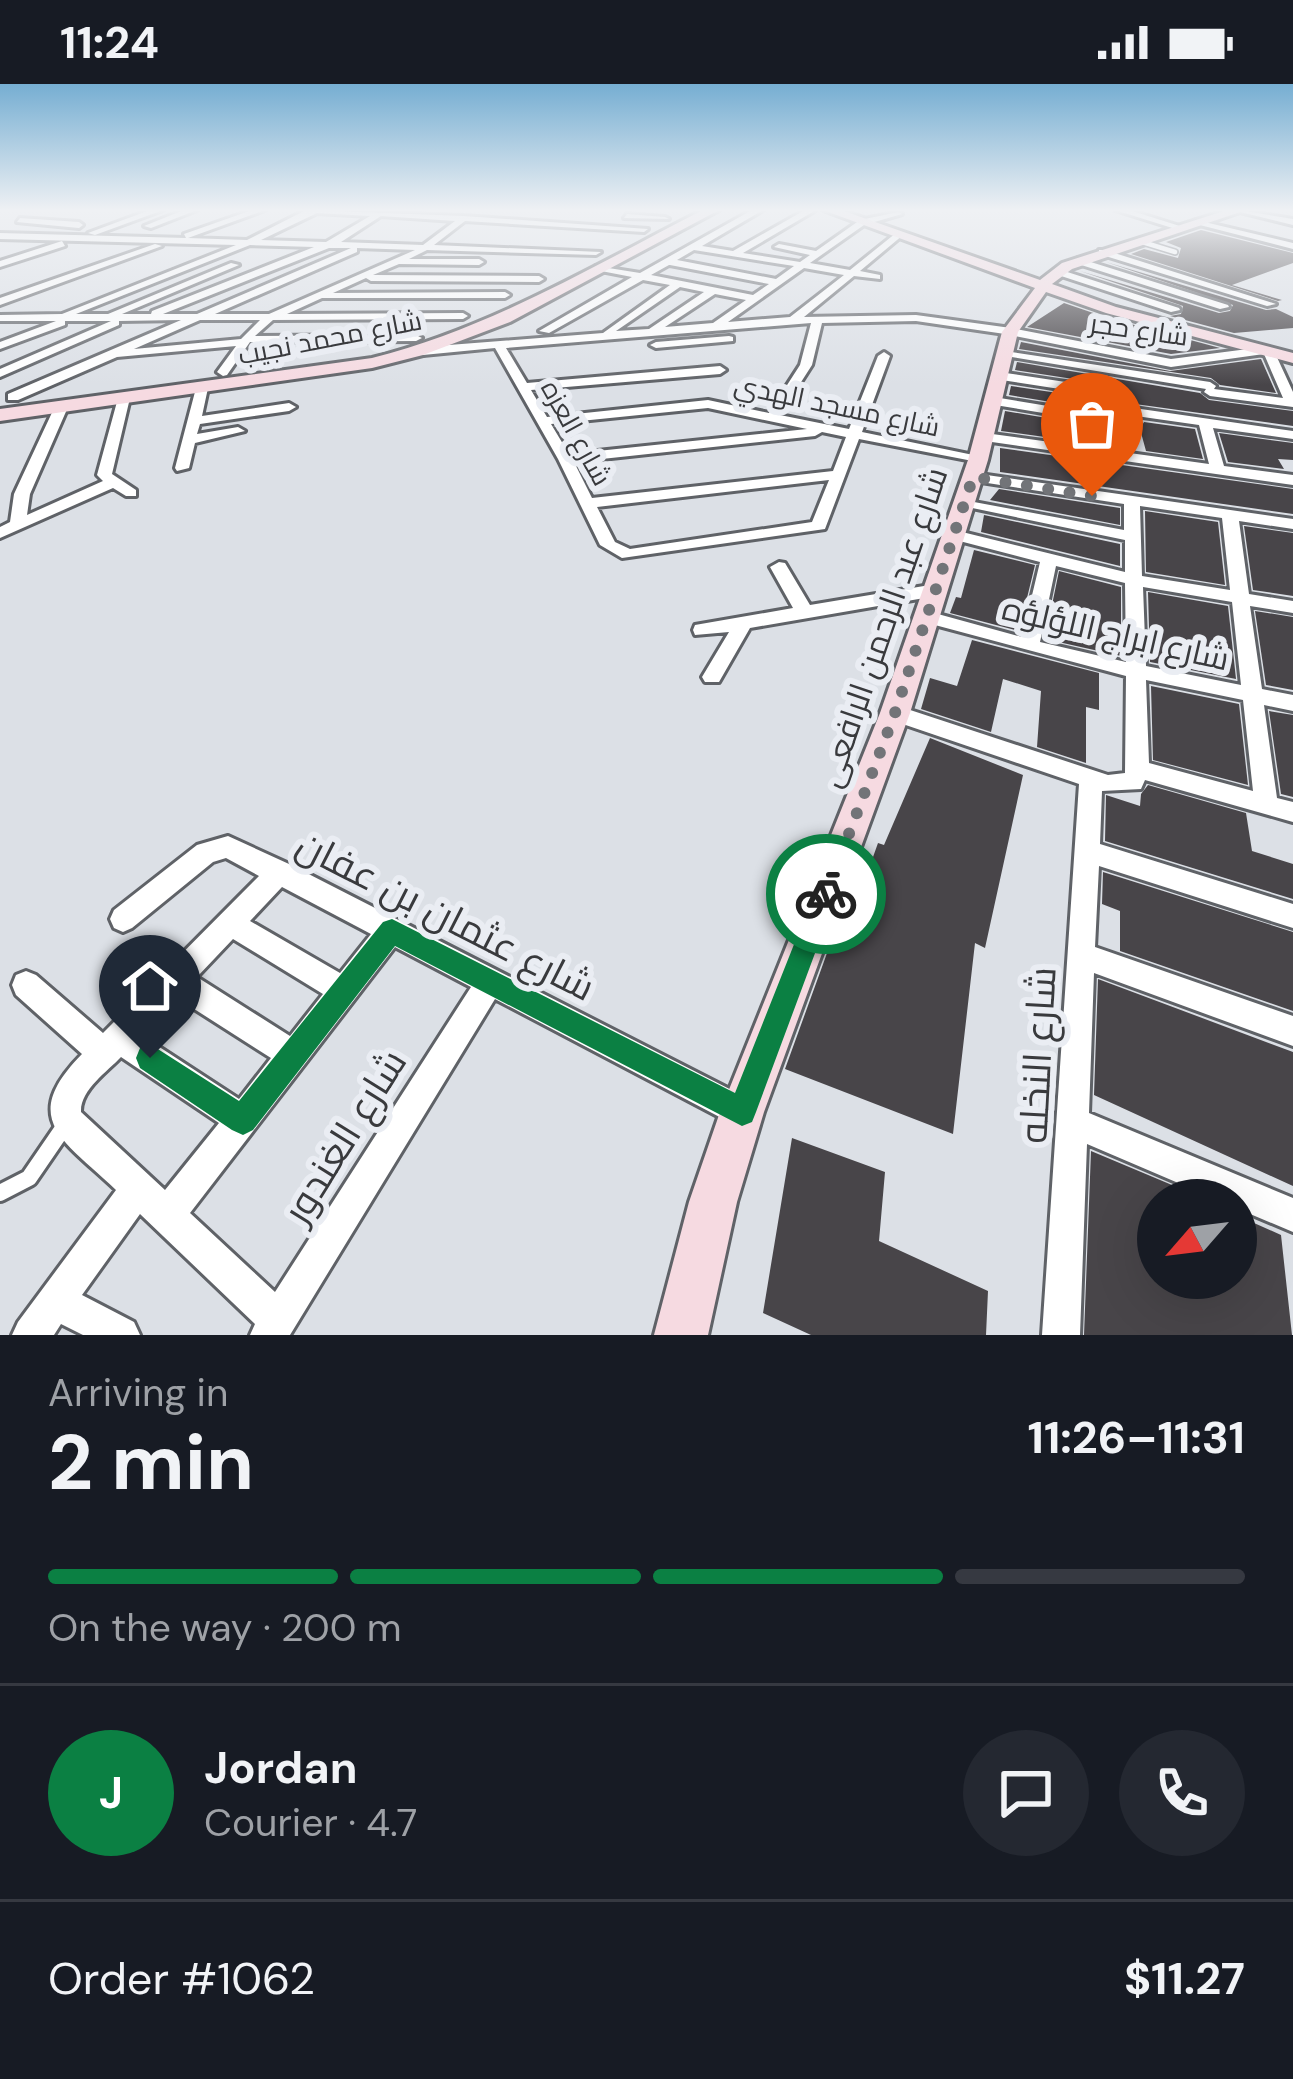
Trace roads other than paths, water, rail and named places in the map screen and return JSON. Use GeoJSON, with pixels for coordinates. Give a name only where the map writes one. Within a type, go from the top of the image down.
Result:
{"type":"FeatureCollection","features":[{"type":"Feature","properties":{"kind":"street"},"geometry":{"type":"LineString","coordinates":[[3,296],[59,268]]}},
{"type":"Feature","properties":{"kind":"street"},"geometry":{"type":"LineString","coordinates":[[3,296],[96,268]]}},
{"type":"Feature","properties":{"kind":"street"},"geometry":{"type":"LineString","coordinates":[[26,318],[151,268]]}},
{"type":"Feature","properties":{"kind":"street"},"geometry":{"type":"LineString","coordinates":[[56,318],[184,268]]}},
{"type":"Feature","properties":{"kind":"street"},"geometry":{"type":"LineString","coordinates":[[204,268],[255,272]]}},
{"type":"Feature","properties":{"kind":"street"},"geometry":{"type":"LineString","coordinates":[[101,318],[226,268]]}},
{"type":"Feature","properties":{"kind":"street"},"geometry":{"type":"LineString","coordinates":[[144,318],[264,268]]}},
{"type":"Feature","properties":{"kind":"street"},"geometry":{"type":"LineString","coordinates":[[6,398],[309,268]]}},
{"type":"Feature","properties":{"kind":"street"},"geometry":{"type":"LineString","coordinates":[[235,375],[246,340],[270,317],[380,268]]}},
{"type":"Feature","properties":{"kind":"street","name":"شارع محمد نجيب"},"geometry":{"type":"LineString","coordinates":[[0,415],[420,345],[512,302],[539,279],[561,268]]}},
{"type":"Feature","properties":{"kind":"street","name":"شارع محمد نجيب"},"geometry":{"type":"LineString","coordinates":[[420,345],[463,316],[560,288],[587,268]]}},
{"type":"Feature","properties":{"kind":"street"},"geometry":{"type":"LineString","coordinates":[[615,268],[752,298]]}},
{"type":"Feature","properties":{"kind":"street"},"geometry":{"type":"LineString","coordinates":[[544,331],[659,268]]}},
{"type":"Feature","properties":{"kind":"street"},"geometry":{"type":"LineString","coordinates":[[602,336],[687,268]]}},
{"type":"Feature","properties":{"kind":"street"},"geometry":{"type":"LineString","coordinates":[[703,268],[776,282]]}},
{"type":"Feature","properties":{"kind":"street"},"geometry":{"type":"LineString","coordinates":[[717,326],[794,268]]}},
{"type":"Feature","properties":{"kind":"street"},"geometry":{"type":"LineString","coordinates":[[815,268],[877,277]]}},
{"type":"Feature","properties":{"kind":"street"},"geometry":{"type":"LineString","coordinates":[[793,320],[857,268]]}},
{"type":"Feature","properties":{"kind":"street","name":"شارع عبد الرحمن الرافعى"},"geometry":{"type":"LineString","coordinates":[[681,1335],[713,1202],[742,1112],[895,713],[975,469],[1004,359],[1070,268]]}},
{"type":"Feature","properties":{"kind":"street"},"geometry":{"type":"LineString","coordinates":[[1071,268],[1175,310]]}},
{"type":"Feature","properties":{"kind":"street"},"geometry":{"type":"LineString","coordinates":[[1071,268],[1138,319],[1293,358]]}},
{"type":"Feature","properties":{"kind":"street"},"geometry":{"type":"LineString","coordinates":[[1072,268],[1271,304]]}},
{"type":"Feature","properties":{"kind":"street"},"geometry":{"type":"LineString","coordinates":[[1072,268],[1224,307]]}},
{"type":"Feature","properties":{"kind":"street"},"geometry":{"type":"LineString","coordinates":[[48,272],[72,277]]}},
{"type":"Feature","properties":{"kind":"street"},"geometry":{"type":"LineString","coordinates":[[300,272],[327,277]]}},
{"type":"Feature","properties":{"kind":"street"},"geometry":{"type":"LineString","coordinates":[[500,350],[626,274]]}},
{"type":"Feature","properties":{"kind":"street"},"geometry":{"type":"LineString","coordinates":[[166,275],[232,282]]}},
{"type":"Feature","properties":{"kind":"street"},"geometry":{"type":"LineString","coordinates":[[358,278],[539,279]]}},
{"type":"Feature","properties":{"kind":"street"},"geometry":{"type":"LineString","coordinates":[[270,284],[302,291]]}},
{"type":"Feature","properties":{"kind":"street"},"geometry":{"type":"LineString","coordinates":[[177,288],[207,292]]}},
{"type":"Feature","properties":{"kind":"street"},"geometry":{"type":"LineString","coordinates":[[560,288],[609,297]]}},
{"type":"Feature","properties":{"kind":"street"},"geometry":{"type":"LineString","coordinates":[[129,290],[148,299]]}},
{"type":"Feature","properties":{"kind":"street"},"geometry":{"type":"LineString","coordinates":[[654,331],[712,291]]}},
{"type":"Feature","properties":{"kind":"street"},"geometry":{"type":"LineString","coordinates":[[240,296],[274,303]]}},
{"type":"Feature","properties":{"kind":"street"},"geometry":{"type":"LineString","coordinates":[[319,296],[512,302],[550,316],[590,320],[565,340]]}},
{"type":"Feature","properties":{"kind":"street"},"geometry":{"type":"LineString","coordinates":[[108,298],[178,304]]}},
{"type":"Feature","properties":{"kind":"street"},"geometry":{"type":"LineString","coordinates":[[362,335],[383,316]]}},
{"type":"Feature","properties":{"kind":"street"},"geometry":{"type":"LineString","coordinates":[[4,320],[463,316]]}},
{"type":"Feature","properties":{"kind":"street"},"geometry":{"type":"LineString","coordinates":[[180,349],[229,317]]}},
{"type":"Feature","properties":{"kind":"street"},"geometry":{"type":"LineString","coordinates":[[305,337],[320,317]]}},
{"type":"Feature","properties":{"kind":"street"},"geometry":{"type":"LineString","coordinates":[[0,346],[72,318]]}},
{"type":"Feature","properties":{"kind":"street"},"geometry":{"type":"LineString","coordinates":[[0,374],[128,318]]}},
{"type":"Feature","properties":{"kind":"street"},"geometry":{"type":"LineString","coordinates":[[500,350],[734,324],[916,318],[1134,418],[1205,422],[1292,437]]}},
{"type":"Feature","properties":{"kind":"street"},"geometry":{"type":"LineString","coordinates":[[773,416],[806,365],[818,320]]}},
{"type":"Feature","properties":{"kind":"street"},"geometry":{"type":"LineString","coordinates":[[727,442],[708,404],[734,324]]}},
{"type":"Feature","properties":{"kind":"street"},"geometry":{"type":"LineString","coordinates":[[105,355],[246,340],[362,335],[420,345],[500,350],[729,339]]}},
{"type":"Feature","properties":{"kind":"street","name":"شارع العزه"},"geometry":{"type":"LineString","coordinates":[[500,350],[566,460],[608,545],[628,554],[814,528],[819,526],[835,475]]}},
{"type":"Feature","properties":{"kind":"street"},"geometry":{"type":"LineString","coordinates":[[1266,352],[1292,403]]}},
{"type":"Feature","properties":{"kind":"street","name":"شارع حجر"},"geometry":{"type":"LineString","coordinates":[[1004,359],[1205,361],[1266,352]]}},
{"type":"Feature","properties":{"kind":"street"},"geometry":{"type":"LineString","coordinates":[[587,503],[835,475],[847,430],[884,356]]}},
{"type":"Feature","properties":{"kind":"street"},"geometry":{"type":"LineString","coordinates":[[1129,459],[1140,358]]}},
{"type":"Feature","properties":{"kind":"street"},"geometry":{"type":"LineString","coordinates":[[1004,359],[1138,375],[1211,394],[1292,403]]}},
{"type":"Feature","properties":{"kind":"street"},"geometry":{"type":"LineString","coordinates":[[1004,359],[1092,390]]}},
{"type":"Feature","properties":{"kind":"street"},"geometry":{"type":"LineString","coordinates":[[1205,361],[1211,394]]}},
{"type":"Feature","properties":{"kind":"street"},"geometry":{"type":"LineString","coordinates":[[523,387],[720,370]]}},
{"type":"Feature","properties":{"kind":"street","name":"شارع محمد نجيب"},"geometry":{"type":"LineString","coordinates":[[6,398],[202,388],[235,375]]}},
{"type":"Feature","properties":{"kind":"street"},"geometry":{"type":"LineString","coordinates":[[182,468],[202,388]]}},
{"type":"Feature","properties":{"kind":"street"},"geometry":{"type":"LineString","coordinates":[[119,394],[104,470],[131,493]]}},
{"type":"Feature","properties":{"kind":"street","name":"شارع مسجد الهدي"},"geometry":{"type":"LineString","coordinates":[[543,421],[708,404],[847,430],[975,469]]}},
{"type":"Feature","properties":{"kind":"street"},"geometry":{"type":"LineString","coordinates":[[19,524],[22,494],[61,407]]}},
{"type":"Feature","properties":{"kind":"street"},"geometry":{"type":"LineString","coordinates":[[193,421],[289,407]]}},
{"type":"Feature","properties":{"kind":"street"},"geometry":{"type":"LineString","coordinates":[[1205,422],[1218,470]]}},
{"type":"Feature","properties":{"kind":"street"},"geometry":{"type":"LineString","coordinates":[[566,460],[847,430]]}},
{"type":"Feature","properties":{"kind":"street"},"geometry":{"type":"LineString","coordinates":[[187,440],[238,431]]}},
{"type":"Feature","properties":{"kind":"street"},"geometry":{"type":"LineString","coordinates":[[975,469],[1129,459],[1293,480]]}},
{"type":"Feature","properties":{"kind":"street"},"geometry":{"type":"LineString","coordinates":[[975,469],[1132,502],[1293,524]]}},
{"type":"Feature","properties":{"kind":"street"},"geometry":{"type":"LineString","coordinates":[[975,469],[1133,537]]}},
{"type":"Feature","properties":{"kind":"street"},"geometry":{"type":"LineString","coordinates":[[0,533],[113,482]]}},
{"type":"Feature","properties":{"kind":"street"},"geometry":{"type":"LineString","coordinates":[[895,713],[1091,778],[1129,785],[1138,769],[1132,502]]}},
{"type":"Feature","properties":{"kind":"street"},"geometry":{"type":"LineString","coordinates":[[1230,516],[1266,805]]}},
{"type":"Feature","properties":{"kind":"street"},"geometry":{"type":"LineString","coordinates":[[954,535],[1134,580],[1293,607]]}},
{"type":"Feature","properties":{"kind":"street"},"geometry":{"type":"LineString","coordinates":[[1029,646],[1049,561]]}},
{"type":"Feature","properties":{"kind":"street"},"geometry":{"type":"LineString","coordinates":[[779,567],[806,613]]}},
{"type":"Feature","properties":{"kind":"street"},"geometry":{"type":"LineString","coordinates":[[702,630],[806,613],[931,604]]}},
{"type":"Feature","properties":{"kind":"street","name":"شارع ابراج اللؤلؤه"},"geometry":{"type":"LineString","coordinates":[[931,604],[1029,646],[1293,703]]}},
{"type":"Feature","properties":{"kind":"street"},"geometry":{"type":"LineString","coordinates":[[712,677],[743,624]]}},
{"type":"Feature","properties":{"kind":"street"},"geometry":{"type":"LineString","coordinates":[[1138,769],[1293,812]]}},
{"type":"Feature","properties":{"kind":"street","name":"شارع النخله"},"geometry":{"type":"LineString","coordinates":[[1061,1335],[1091,778]]}},
{"type":"Feature","properties":{"kind":"street","name":"شارع عثمان بن عفان"},"geometry":{"type":"LineString","coordinates":[[123,919],[218,848],[227,848],[742,1112]]}},
{"type":"Feature","properties":{"kind":"street"},"geometry":{"type":"LineString","coordinates":[[1087,850],[1293,916]]}},
{"type":"Feature","properties":{"kind":"street"},"geometry":{"type":"LineString","coordinates":[[274,1327],[68,1122],[64,1099],[280,872]]}},
{"type":"Feature","properties":{"kind":"street"},"geometry":{"type":"LineString","coordinates":[[230,923],[344,991]]}},
{"type":"Feature","properties":{"kind":"street"},"geometry":{"type":"LineString","coordinates":[[166,1216],[392,931]]}},
{"type":"Feature","properties":{"kind":"street"},"geometry":{"type":"LineString","coordinates":[[1082,955],[1293,1031]]}},
{"type":"Feature","properties":{"kind":"street"},"geometry":{"type":"LineString","coordinates":[[175,980],[293,1055]]}},
{"type":"Feature","properties":{"kind":"street","name":"شارع الغندور"},"geometry":{"type":"LineString","coordinates":[[274,1327],[490,982]]}},
{"type":"Feature","properties":{"kind":"street"},"geometry":{"type":"LineString","coordinates":[[26,985],[111,1045],[243,1120]]}},
{"type":"Feature","properties":{"kind":"street"},"geometry":{"type":"LineString","coordinates":[[1072,1122],[1292,1215],[1293,1225]]}},
{"type":"Feature","properties":{"kind":"street"},"geometry":{"type":"LineString","coordinates":[[31,1335],[137,1190]]}},
{"type":"Feature","properties":{"kind":"street"},"geometry":{"type":"LineString","coordinates":[[56,1301],[121,1335]]}},
{"type":"Feature","properties":{"kind":"lane"},"geometry":{"type":"LineString","coordinates":[[0,1193],[13,1193],[24,1185],[68,1122]]}}]}
